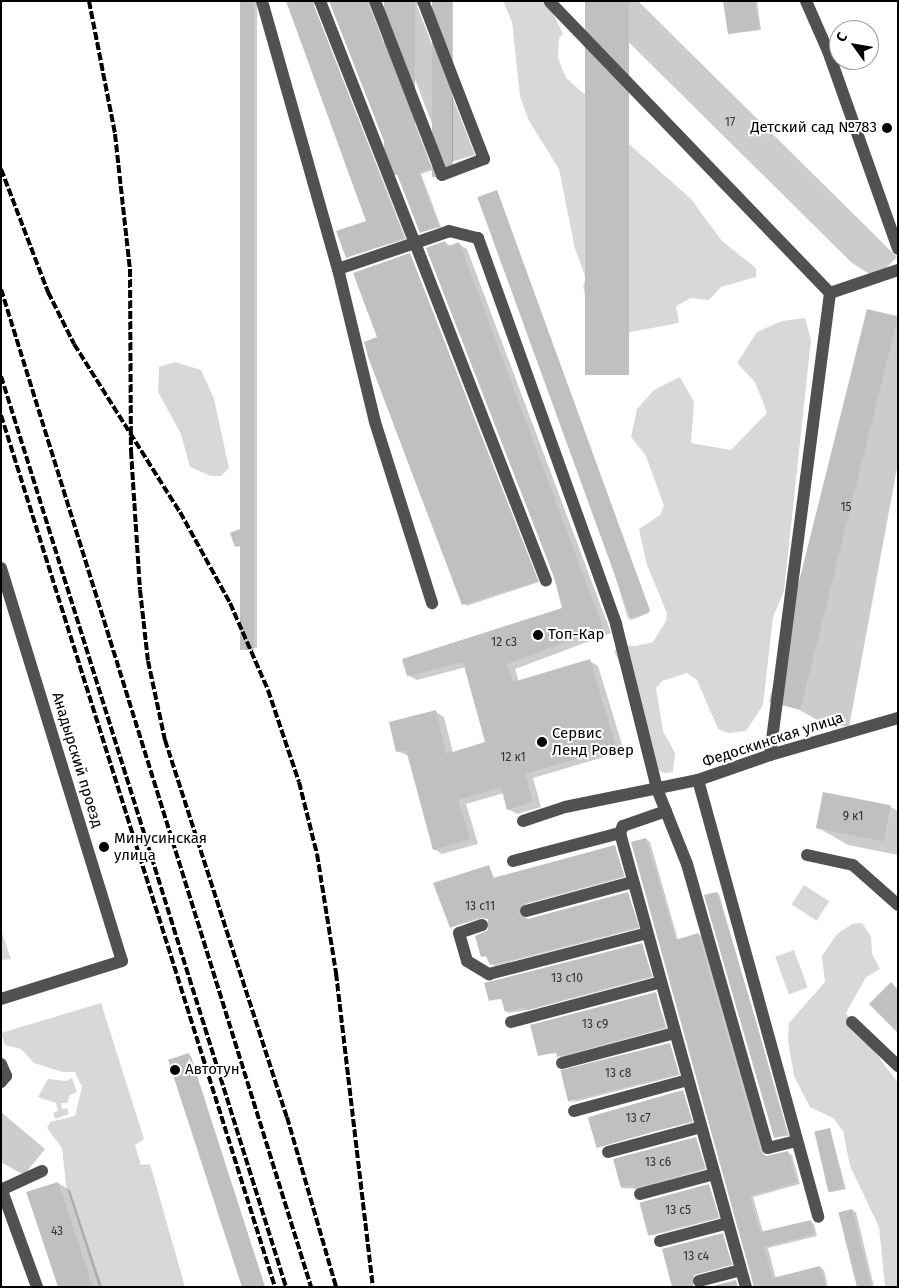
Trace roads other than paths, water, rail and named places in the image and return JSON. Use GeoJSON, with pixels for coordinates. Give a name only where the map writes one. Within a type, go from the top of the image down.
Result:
{"type":"FeatureCollection","features":[{"type":"Feature","properties":{"kind":"street"},"geometry":{"type":"LineString","coordinates":[[262,1],[338,269],[375,422],[432,603]]}},
{"type":"Feature","properties":{"kind":"street"},"geometry":{"type":"LineString","coordinates":[[320,1],[546,580]]}},
{"type":"Feature","properties":{"kind":"street"},"geometry":{"type":"LineString","coordinates":[[375,1],[442,175],[484,159],[423,1]]}},
{"type":"Feature","properties":{"kind":"street"},"geometry":{"type":"LineString","coordinates":[[817,1],[809,7],[895,230],[898,249]]}},
{"type":"Feature","properties":{"kind":"street"},"geometry":{"type":"LineString","coordinates":[[550,2],[830,293]]}},
{"type":"Feature","properties":{"kind":"street"},"geometry":{"type":"LineString","coordinates":[[338,269],[449,231],[478,238],[616,624],[657,789],[687,864],[768,1148],[797,1141]]}},
{"type":"Feature","properties":{"kind":"street"},"geometry":{"type":"LineString","coordinates":[[830,293],[898,270]]}},
{"type":"Feature","properties":{"kind":"street"},"geometry":{"type":"LineString","coordinates":[[770,755],[830,293]]}},
{"type":"Feature","properties":{"kind":"street","name":"Анадырский проезд"},"geometry":{"type":"LineString","coordinates":[[1,568],[122,961],[1,999]]}},
{"type":"Feature","properties":{"kind":"street","name":"Федоскинская улица"},"geometry":{"type":"LineString","coordinates":[[523,821],[565,807],[698,780],[770,755],[898,718]]}},
{"type":"Feature","properties":{"kind":"street"},"geometry":{"type":"LineString","coordinates":[[698,780],[818,1217]]}},
{"type":"Feature","properties":{"kind":"street"},"geometry":{"type":"LineString","coordinates":[[666,811],[623,826],[620,833],[746,1287]]}},
{"type":"Feature","properties":{"kind":"street"},"geometry":{"type":"LineString","coordinates":[[513,861],[620,833]]}},
{"type":"Feature","properties":{"kind":"street"},"geometry":{"type":"LineString","coordinates":[[807,855],[853,864],[898,905]]}},
{"type":"Feature","properties":{"kind":"street"},"geometry":{"type":"LineString","coordinates":[[526,911],[633,882]]}},
{"type":"Feature","properties":{"kind":"street"},"geometry":{"type":"LineString","coordinates":[[482,925],[459,933],[467,962],[489,974],[647,933]]}},
{"type":"Feature","properties":{"kind":"street"},"geometry":{"type":"LineString","coordinates":[[511,1022],[661,982]]}},
{"type":"Feature","properties":{"kind":"street"},"geometry":{"type":"LineString","coordinates":[[852,1022],[898,1066]]}},
{"type":"Feature","properties":{"kind":"street"},"geometry":{"type":"LineString","coordinates":[[562,1063],[675,1032]]}},
{"type":"Feature","properties":{"kind":"street"},"geometry":{"type":"LineString","coordinates":[[1,1064],[6,1076],[1,1082]]}},
{"type":"Feature","properties":{"kind":"street"},"geometry":{"type":"LineString","coordinates":[[574,1111],[688,1080]]}},
{"type":"Feature","properties":{"kind":"street"},"geometry":{"type":"LineString","coordinates":[[608,1152],[701,1127]]}},
{"type":"Feature","properties":{"kind":"street"},"geometry":{"type":"LineString","coordinates":[[37,1287],[2,1188],[42,1171]]}},
{"type":"Feature","properties":{"kind":"street"},"geometry":{"type":"LineString","coordinates":[[640,1194],[714,1174]]}},
{"type":"Feature","properties":{"kind":"street"},"geometry":{"type":"LineString","coordinates":[[660,1241],[728,1223]]}},
{"type":"Feature","properties":{"kind":"street"},"geometry":{"type":"LineString","coordinates":[[699,1281],[741,1270]]}},
{"type":"Feature","properties":{"kind":"railway"},"geometry":{"type":"LineString","coordinates":[[89,1],[115,134],[130,269],[131,451],[140,590],[148,661],[165,740],[287,1117],[336,1287]]}},
{"type":"Feature","properties":{"kind":"railway"},"geometry":{"type":"LineString","coordinates":[[1,169],[48,292],[74,344],[180,512],[230,603],[268,690],[299,782],[317,854],[336,973],[373,1287]]}},
{"type":"Feature","properties":{"kind":"railway"},"geometry":{"type":"LineString","coordinates":[[1,289],[311,1287]]}},
{"type":"Feature","properties":{"kind":"railway"},"geometry":{"type":"LineString","coordinates":[[1,376],[286,1287]]}},
{"type":"Feature","properties":{"kind":"railway"},"geometry":{"type":"LineString","coordinates":[[1,415],[275,1287]]}},
{"type":"Feature","properties":{"kind":"place","name":"Детский сад №783"},"geometry":{"type":"Point","coordinates":[887,128]}},
{"type":"Feature","properties":{"kind":"place","name":"Топ-Кар"},"geometry":{"type":"Point","coordinates":[538,635]}},
{"type":"Feature","properties":{"kind":"place","name":"Сервис Ленд Ровер"},"geometry":{"type":"Point","coordinates":[542,742]}},
{"type":"Feature","properties":{"kind":"place","name":"Минусинская улица"},"geometry":{"type":"Point","coordinates":[104,847]}},
{"type":"Feature","properties":{"kind":"place","name":"Автотун"},"geometry":{"type":"Point","coordinates":[175,1070]}}]}
